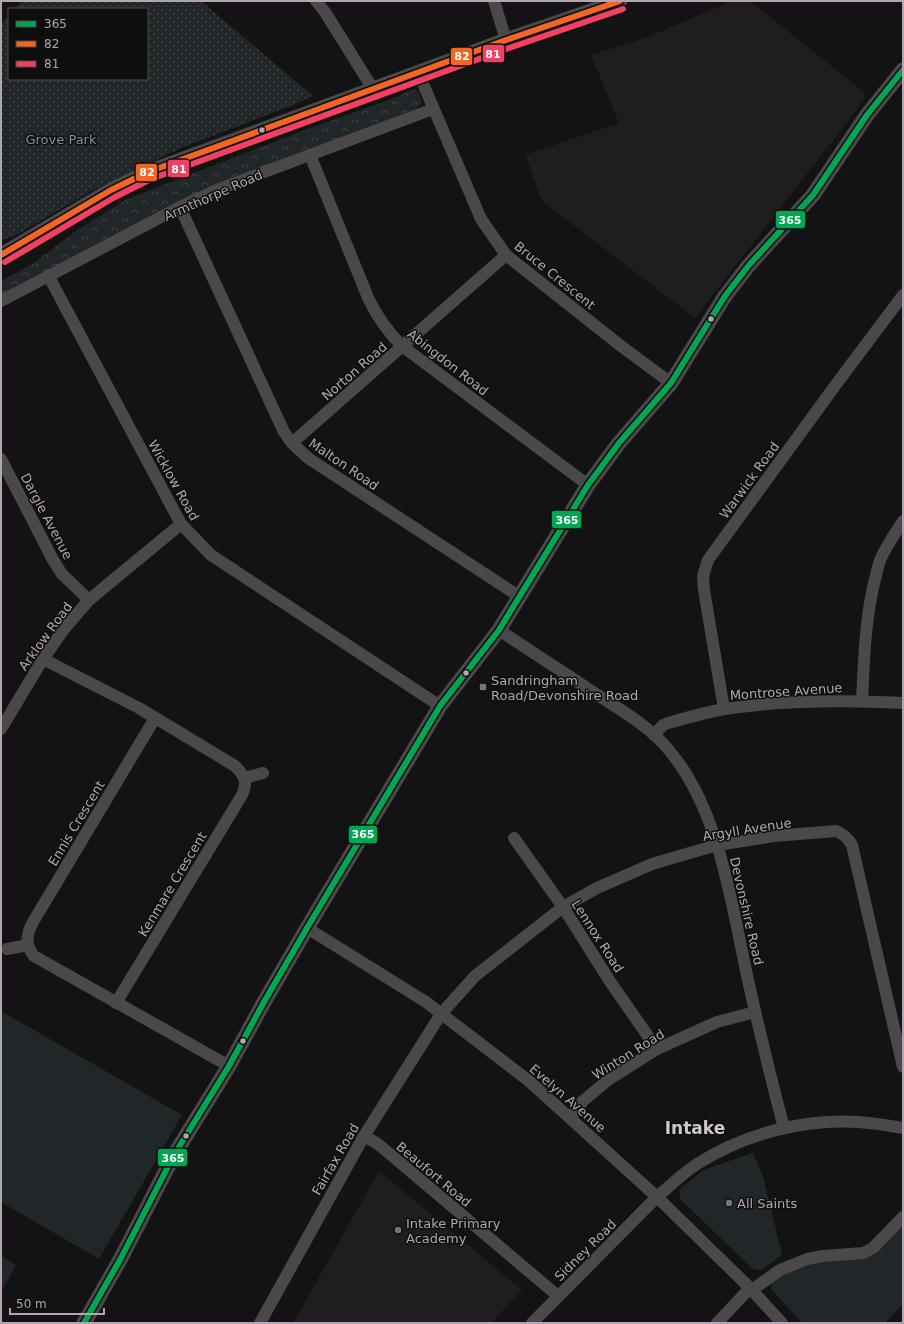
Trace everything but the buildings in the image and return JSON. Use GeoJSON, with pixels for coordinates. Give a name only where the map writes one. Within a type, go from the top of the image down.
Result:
{"type":"FeatureCollection","features":[{"type":"Feature","properties":{"kind":"street"},"geometry":{"type":"LineString","coordinates":[[316,1],[325,12],[373,89]]}},
{"type":"Feature","properties":{"kind":"street"},"geometry":{"type":"LineString","coordinates":[[494,1],[506,40]]}},
{"type":"Feature","properties":{"kind":"street"},"geometry":{"type":"LineString","coordinates":[[1,255],[111,190],[148,172],[506,40],[620,1]]}},
{"type":"Feature","properties":{"kind":"street"},"geometry":{"type":"LineString","coordinates":[[84,1323],[121,1258],[174,1154],[229,1066],[307,928],[440,706],[499,630],[588,485],[619,443],[671,383],[725,296],[748,265],[813,195],[867,115],[903,70]]}},
{"type":"Feature","properties":{"kind":"street","name":"Bruce Crescent"},"geometry":{"type":"LineString","coordinates":[[418,72],[481,219],[506,255],[621,346],[671,383]]}},
{"type":"Feature","properties":{"kind":"street","name":"Armthorpe Road"},"geometry":{"type":"LineString","coordinates":[[1,301],[180,207],[244,180],[433,108]]}},
{"type":"Feature","properties":{"kind":"street","name":"Abingdon Road"},"geometry":{"type":"LineString","coordinates":[[310,155],[369,300],[377,316],[388,332],[402,346],[588,485]]}},
{"type":"Feature","properties":{"kind":"street","name":"Malton Road"},"geometry":{"type":"LineString","coordinates":[[180,207],[284,432],[292,443],[308,458],[520,597]]}},
{"type":"Feature","properties":{"kind":"street","name":"Norton Road"},"geometry":{"type":"LineString","coordinates":[[292,443],[506,255]]}},
{"type":"Feature","properties":{"kind":"street","name":"Wicklow Road"},"geometry":{"type":"LineString","coordinates":[[48,276],[181,524],[211,555],[440,706]]}},
{"type":"Feature","properties":{"kind":"street","name":"Warwick Road"},"geometry":{"type":"LineString","coordinates":[[724,709],[704,590],[703,576],[708,560],[903,295]]}},
{"type":"Feature","properties":{"kind":"street","name":"Dargle Avenue"},"geometry":{"type":"LineString","coordinates":[[1,459],[53,560],[62,574],[89,600]]}},
{"type":"Feature","properties":{"kind":"street"},"geometry":{"type":"LineString","coordinates":[[862,701],[865,645],[868,613],[872,592],[880,560],[891,539],[903,522]]}},
{"type":"Feature","properties":{"kind":"street","name":"Arklow Road"},"geometry":{"type":"LineString","coordinates":[[1,729],[64,629],[89,600],[181,524]]}},
{"type":"Feature","properties":{"kind":"street","name":"Devonshire Road"},"geometry":{"type":"LineString","coordinates":[[499,630],[625,712],[654,735],[672,754],[694,787],[704,807],[717,845],[727,882],[755,1012],[784,1128]]}},
{"type":"Feature","properties":{"kind":"street"},"geometry":{"type":"LineString","coordinates":[[44,660],[140,708],[236,766],[244,778],[263,773]]}},
{"type":"Feature","properties":{"kind":"street","name":"Montrose Avenue"},"geometry":{"type":"LineString","coordinates":[[654,735],[663,725],[668,723],[724,709],[787,703],[862,701],[903,703]]}},
{"type":"Feature","properties":{"kind":"street","name":"Ennis Crescent"},"geometry":{"type":"LineString","coordinates":[[28,945],[28,931],[33,922],[155,718]]}},
{"type":"Feature","properties":{"kind":"street","name":"Kenmare Crescent"},"geometry":{"type":"LineString","coordinates":[[116,1003],[246,788],[244,778]]}},
{"type":"Feature","properties":{"kind":"street","name":"Argyll Avenue"},"geometry":{"type":"LineString","coordinates":[[441,1014],[475,976],[563,907],[597,888],[652,864],[717,845],[774,836],[836,831],[849,839],[852,845],[903,1067]]}},
{"type":"Feature","properties":{"kind":"street","name":"Lennox Road"},"geometry":{"type":"LineString","coordinates":[[514,838],[563,907],[657,1049]]}},
{"type":"Feature","properties":{"kind":"street","name":"Evelyn Avenue"},"geometry":{"type":"LineString","coordinates":[[307,928],[426,1002],[529,1082],[657,1197],[751,1289],[782,1323]]}},
{"type":"Feature","properties":{"kind":"street"},"geometry":{"type":"LineString","coordinates":[[7,949],[28,945],[28,949],[34,956],[229,1066]]}},
{"type":"Feature","properties":{"kind":"street","name":"Winton Road"},"geometry":{"type":"LineString","coordinates":[[570,1118],[583,1101],[608,1080],[657,1049],[717,1022],[755,1012]]}},
{"type":"Feature","properties":{"kind":"street","name":"Fairfax Road"},"geometry":{"type":"LineString","coordinates":[[260,1323],[364,1136],[441,1014]]}},
{"type":"Feature","properties":{"kind":"street","name":"Sidney Road"},"geometry":{"type":"LineString","coordinates":[[532,1323],[657,1197],[696,1164],[715,1154],[748,1139],[784,1128],[822,1122],[857,1122],[903,1128]]}},
{"type":"Feature","properties":{"kind":"street","name":"Beaufort Road"},"geometry":{"type":"LineString","coordinates":[[364,1136],[378,1144],[558,1296]]}},
{"type":"Feature","properties":{"kind":"street"},"geometry":{"type":"LineString","coordinates":[[717,1323],[751,1289],[780,1270],[807,1259],[863,1253],[873,1248],[903,1217]]}},
{"type":"Feature","properties":{"kind":"shaded area"},"geometry":{"type":"Polygon","coordinates":[[[732,1],[750,1],[864,92],[865,99],[695,318],[542,201],[525,155],[619,123],[591,55],[645,38],[732,1]]]}},
{"type":"Feature","properties":{"kind":"shaded area","name":"Intake Primary Academy"},"geometry":{"type":"Polygon","coordinates":[[[379,1171],[522,1290],[491,1323],[293,1323],[379,1171]]]}},
{"type":"Feature","properties":{"kind":"green space","name":"Grove Park"},"geometry":{"type":"Polygon","coordinates":[[[22,1],[201,1],[313,96],[181,148],[95,189],[14,236],[1,240],[1,24],[8,17],[8,80],[148,80],[148,8],[16,8],[22,1]]]}},
{"type":"Feature","properties":{"kind":"green space"},"geometry":{"type":"Polygon","coordinates":[[[414,89],[419,92],[422,103],[415,109],[202,191],[106,239],[1,295],[1,281],[34,263],[73,233],[127,199],[414,89]]]}},
{"type":"Feature","properties":{"kind":"green space"},"geometry":{"type":"Polygon","coordinates":[[[1,1011],[182,1115],[99,1259],[1,1202],[1,1011]]]}},
{"type":"Feature","properties":{"kind":"green space"},"geometry":{"type":"Polygon","coordinates":[[[753,1153],[763,1176],[782,1255],[761,1270],[753,1269],[680,1199],[679,1190],[703,1170],[753,1153]]]}},
{"type":"Feature","properties":{"kind":"green space"},"geometry":{"type":"Polygon","coordinates":[[[903,1222],[903,1304],[885,1323],[802,1323],[771,1289],[772,1283],[776,1278],[805,1264],[858,1258],[903,1222]]]}},
{"type":"Feature","properties":{"kind":"green space"},"geometry":{"type":"Polygon","coordinates":[[[1,1256],[16,1265],[3,1289],[1,1288],[1,1256]]]}},
{"type":"Feature","properties":{"kind":"transit line","name":"82"},"geometry":{"type":"LineString","coordinates":[[1,255],[111,190],[148,172],[506,40],[620,1]]}},
{"type":"Feature","properties":{"kind":"transit line","name":"81"},"geometry":{"type":"LineString","coordinates":[[5,262],[115,197],[151,179],[509,48],[623,9]]}},
{"type":"Feature","properties":{"kind":"transit line","name":"365"},"geometry":{"type":"LineString","coordinates":[[84,1323],[121,1258],[174,1155],[229,1066],[307,928],[440,706],[499,630],[588,485],[619,443],[671,383],[725,296],[749,265],[813,195],[867,115],[903,70]]}},
{"type":"Feature","properties":{"kind":"place","name":"Sandringham Road/Devonshire Road"},"geometry":{"type":"Point","coordinates":[483,687]}},
{"type":"Feature","properties":{"kind":"place","name":"All Saints"},"geometry":{"type":"Point","coordinates":[729,1203]}},
{"type":"Feature","properties":{"kind":"place","name":"Intake Primary Academy"},"geometry":{"type":"Point","coordinates":[398,1230]}},
{"type":"Feature","properties":{"kind":"district","name":"Intake"},"geometry":{"type":"Point","coordinates":[695,1128]}}]}
